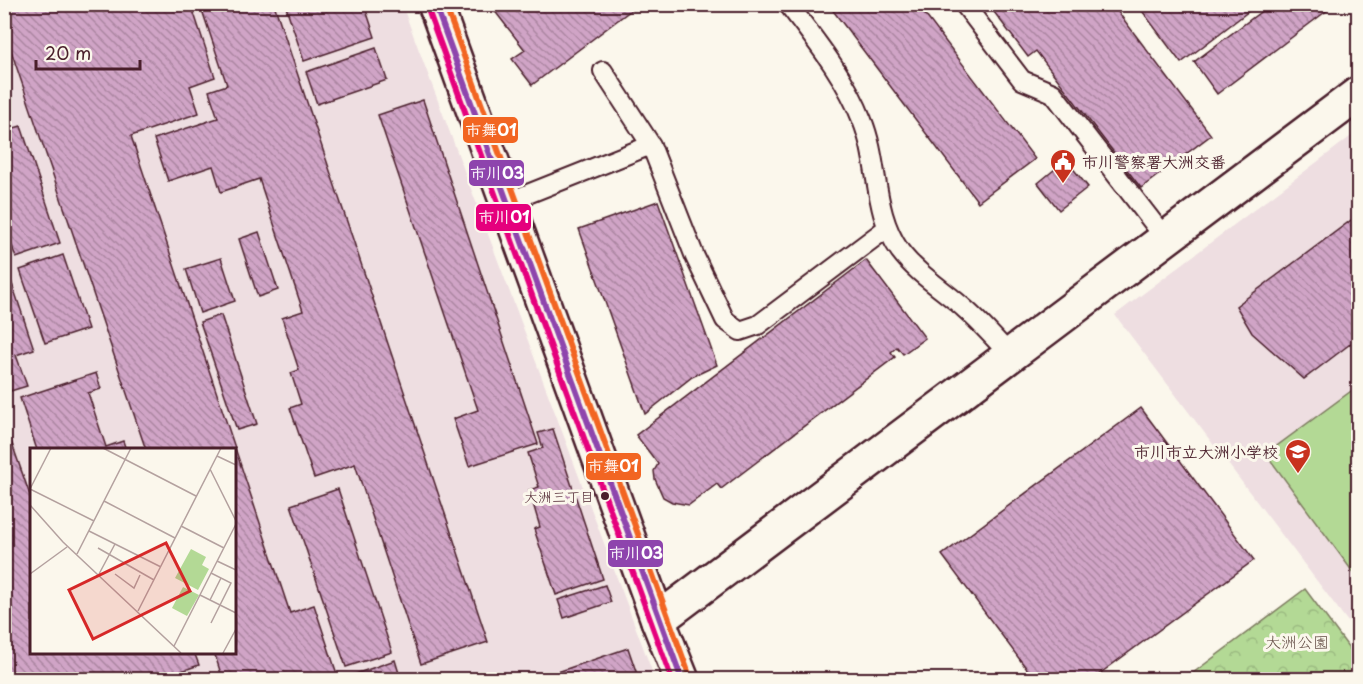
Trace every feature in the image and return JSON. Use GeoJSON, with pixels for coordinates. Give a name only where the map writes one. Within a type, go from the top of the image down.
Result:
{"type":"FeatureCollection","features":[{"type":"Feature","properties":{"kind":"street"},"geometry":{"type":"LineString","coordinates":[[435,4],[505,203],[658,621],[682,680]]}},
{"type":"Feature","properties":{"kind":"street"},"geometry":{"type":"LineString","coordinates":[[658,621],[1359,94]]}},
{"type":"Feature","properties":{"kind":"lane"},"geometry":{"type":"LineString","coordinates":[[788,4],[845,84],[862,120],[873,154],[875,183],[883,220],[901,252],[966,310],[1010,355]]}},
{"type":"Feature","properties":{"kind":"lane"},"geometry":{"type":"LineString","coordinates":[[964,4],[1022,80],[1053,93],[1165,238]]}},
{"type":"Feature","properties":{"kind":"lane"},"geometry":{"type":"LineString","coordinates":[[603,70],[651,145],[695,257],[725,320],[740,331],[758,325],[887,228]]}},
{"type":"Feature","properties":{"kind":"lane"},"geometry":{"type":"LineString","coordinates":[[505,203],[651,145]]}},
{"type":"Feature","properties":{"kind":"shaded area"},"geometry":{"type":"Polygon","coordinates":[[[4,5],[402,5],[655,679],[5,679],[4,5]]]}},
{"type":"Feature","properties":{"kind":"shaded area","name":"市川市立大洲小学校"},"geometry":{"type":"Polygon","coordinates":[[[1358,131],[1358,635],[1115,315],[1358,131]]]}},
{"type":"Feature","properties":{"kind":"green space"},"geometry":{"type":"Polygon","coordinates":[[[1358,386],[1358,579],[1266,454],[1358,386]]]}},
{"type":"Feature","properties":{"kind":"green space","name":"大洲公園"},"geometry":{"type":"Polygon","coordinates":[[[1305,589],[1358,660],[1358,679],[1185,679],[1305,589]]]}},
{"type":"Feature","properties":{"kind":"building"},"geometry":{"type":"Polygon","coordinates":[[[4,4],[191,4],[215,77],[190,86],[199,113],[131,136],[235,448],[145,448],[4,30],[4,4]]]}},
{"type":"Feature","properties":{"kind":"building"},"geometry":{"type":"Polygon","coordinates":[[[200,4],[274,4],[488,642],[421,664],[355,464],[314,478],[290,408],[301,404],[291,373],[299,370],[282,318],[303,311],[259,179],[221,192],[213,166],[168,181],[154,139],[218,118],[209,91],[227,85],[200,4]]]}},
{"type":"Feature","properties":{"kind":"building"},"geometry":{"type":"Polygon","coordinates":[[[285,4],[364,4],[375,37],[304,61],[285,4]]]}},
{"type":"Feature","properties":{"kind":"building"},"geometry":{"type":"Polygon","coordinates":[[[501,4],[639,4],[532,85],[512,59],[525,50],[494,10],[501,4]]]}},
{"type":"Feature","properties":{"kind":"building"},"geometry":{"type":"Polygon","coordinates":[[[828,4],[917,4],[1035,159],[978,202],[828,4]]]}},
{"type":"Feature","properties":{"kind":"building"},"geometry":{"type":"Polygon","coordinates":[[[988,4],[1112,4],[1211,135],[1141,188],[1036,51],[1028,57],[988,4]]]}},
{"type":"Feature","properties":{"kind":"building"},"geometry":{"type":"Polygon","coordinates":[[[1137,4],[1258,4],[1181,63],[1137,4]]]}},
{"type":"Feature","properties":{"kind":"building"},"geometry":{"type":"Polygon","coordinates":[[[1271,4],[1333,6],[1217,94],[1194,62],[1271,4]]]}},
{"type":"Feature","properties":{"kind":"building"},"geometry":{"type":"Polygon","coordinates":[[[376,48],[387,80],[317,104],[306,72],[376,48]]]}},
{"type":"Feature","properties":{"kind":"building"},"geometry":{"type":"Polygon","coordinates":[[[423,100],[538,444],[469,466],[453,419],[478,410],[378,115],[423,100]]]}},
{"type":"Feature","properties":{"kind":"building"},"geometry":{"type":"Polygon","coordinates":[[[21,126],[60,243],[16,258],[4,223],[4,131],[21,126]]]}},
{"type":"Feature","properties":{"kind":"building","name":"市川警察署大洲交番"},"geometry":{"type":"Polygon","coordinates":[[[1066,160],[1088,187],[1059,210],[1038,183],[1066,160]]]}},
{"type":"Feature","properties":{"kind":"building"},"geometry":{"type":"Polygon","coordinates":[[[658,201],[717,365],[692,377],[645,414],[579,229],[658,201]]]}},
{"type":"Feature","properties":{"kind":"building"},"geometry":{"type":"Polygon","coordinates":[[[1358,215],[1358,338],[1304,379],[1252,333],[1236,306],[1358,215]]]}},
{"type":"Feature","properties":{"kind":"building"},"geometry":{"type":"Polygon","coordinates":[[[259,232],[278,290],[258,297],[239,239],[259,232]]]}},
{"type":"Feature","properties":{"kind":"building"},"geometry":{"type":"Polygon","coordinates":[[[63,255],[88,329],[45,343],[20,270],[63,255]]]}},
{"type":"Feature","properties":{"kind":"building"},"geometry":{"type":"Polygon","coordinates":[[[221,258],[235,301],[200,313],[186,269],[221,258]]]}},
{"type":"Feature","properties":{"kind":"building"},"geometry":{"type":"Polygon","coordinates":[[[4,260],[34,349],[16,355],[27,386],[4,393],[4,260]]]}},
{"type":"Feature","properties":{"kind":"building"},"geometry":{"type":"Polygon","coordinates":[[[866,260],[925,338],[903,354],[897,347],[891,352],[895,357],[721,489],[717,484],[689,505],[672,502],[663,497],[655,479],[654,471],[658,464],[636,435],[866,260]]]}},
{"type":"Feature","properties":{"kind":"building"},"geometry":{"type":"Polygon","coordinates":[[[221,315],[257,424],[237,430],[200,322],[221,315]]]}},
{"type":"Feature","properties":{"kind":"building"},"geometry":{"type":"Polygon","coordinates":[[[96,373],[101,389],[88,393],[106,447],[123,441],[125,448],[36,448],[20,398],[96,373]]]}},
{"type":"Feature","properties":{"kind":"building"},"geometry":{"type":"Polygon","coordinates":[[[1141,408],[1254,560],[1091,680],[1035,680],[942,555],[1141,408]]]}},
{"type":"Feature","properties":{"kind":"building"},"geometry":{"type":"Polygon","coordinates":[[[4,421],[30,495],[30,654],[195,654],[199,665],[156,680],[4,680],[4,421]]]}},
{"type":"Feature","properties":{"kind":"building"},"geometry":{"type":"Polygon","coordinates":[[[553,429],[603,579],[556,595],[534,529],[540,527],[529,490],[539,487],[528,453],[543,448],[538,433],[553,429]]]}},
{"type":"Feature","properties":{"kind":"building"},"geometry":{"type":"Polygon","coordinates":[[[236,451],[290,613],[314,605],[339,680],[223,680],[215,654],[236,654],[236,451]]]}},
{"type":"Feature","properties":{"kind":"building"},"geometry":{"type":"Polygon","coordinates":[[[338,489],[392,652],[346,667],[291,505],[338,489]]]}},
{"type":"Feature","properties":{"kind":"building"},"geometry":{"type":"Polygon","coordinates":[[[605,585],[611,602],[564,618],[558,600],[605,585]]]}},
{"type":"Feature","properties":{"kind":"building"},"geometry":{"type":"Polygon","coordinates":[[[628,648],[639,680],[534,680],[628,648]]]}},
{"type":"Feature","properties":{"kind":"building"},"geometry":{"type":"Polygon","coordinates":[[[395,660],[401,680],[348,680],[347,677],[395,660]]]}},
{"type":"Feature","properties":{"kind":"transit line","name":"市川03"},"geometry":{"type":"LineString","coordinates":[[435,4],[682,680]]}},
{"type":"Feature","properties":{"kind":"transit line","name":"市舞01"},"geometry":{"type":"LineString","coordinates":[[445,4],[690,677]]}},
{"type":"Feature","properties":{"kind":"transit line","name":"市川01"},"geometry":{"type":"LineString","coordinates":[[427,7],[672,680]]}},
{"type":"Feature","properties":{"kind":"place","name":"市川警察署大洲交番"},"geometry":{"type":"Point","coordinates":[1063,185]}},
{"type":"Feature","properties":{"kind":"place","name":"市川市立大洲小学校"},"geometry":{"type":"Point","coordinates":[1298,475]}},
{"type":"Feature","properties":{"kind":"place","name":"大洲三丁目"},"geometry":{"type":"Point","coordinates":[605,496]}}]}
